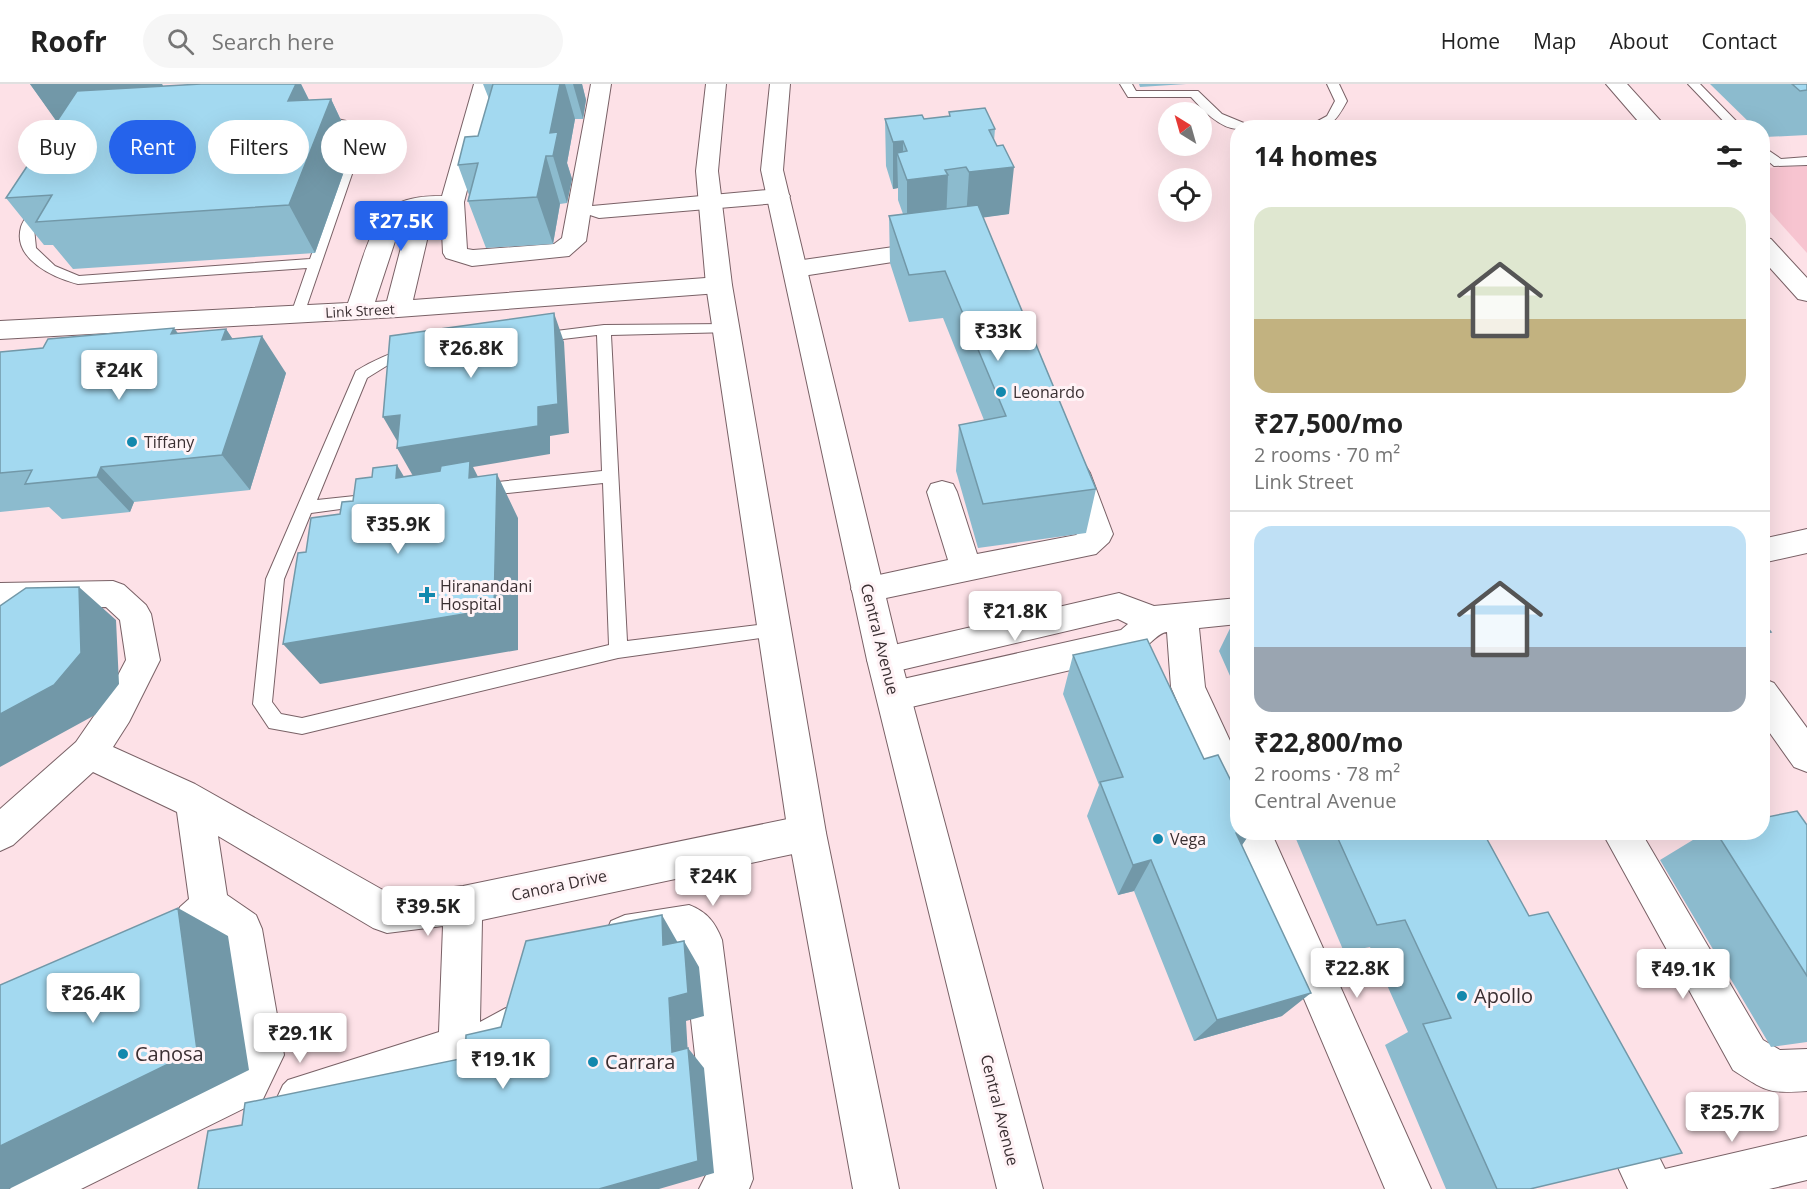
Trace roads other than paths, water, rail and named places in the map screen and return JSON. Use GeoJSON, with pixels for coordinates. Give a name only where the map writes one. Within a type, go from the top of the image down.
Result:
{"type":"FeatureCollection","features":[{"type":"Feature","properties":{"kind":"street"},"geometry":{"type":"LineString","coordinates":[[484,84],[452,202],[456,253],[472,258],[560,250],[574,241],[601,84]]}},
{"type":"Feature","properties":{"kind":"street"},"geometry":{"type":"LineString","coordinates":[[716,84],[707,171],[719,285],[807,833],[876,1189]]}},
{"type":"Feature","properties":{"kind":"street","name":"Central Avenue"},"geometry":{"type":"LineString","coordinates":[[780,84],[772,170],[884,660],[1020,1189]]}},
{"type":"Feature","properties":{"kind":"street"},"geometry":{"type":"LineString","coordinates":[[1616,84],[1649,120]]}},
{"type":"Feature","properties":{"kind":"street"},"geometry":{"type":"LineString","coordinates":[[599,217],[711,209],[778,196]]}},
{"type":"Feature","properties":{"kind":"street"},"geometry":{"type":"LineString","coordinates":[[359,310],[388,225],[395,213],[410,206],[452,202]]}},
{"type":"Feature","properties":{"kind":"street"},"geometry":{"type":"LineString","coordinates":[[398,309],[424,204]]}},
{"type":"Feature","properties":{"kind":"street"},"geometry":{"type":"LineString","coordinates":[[796,269],[872,270],[955,247]]}},
{"type":"Feature","properties":{"kind":"street"},"geometry":{"type":"LineString","coordinates":[[1770,253],[1807,293]]}},
{"type":"Feature","properties":{"kind":"street","name":"Link Street"},"geometry":{"type":"LineString","coordinates":[[0,330],[398,309],[719,285]]}},
{"type":"Feature","properties":{"kind":"street"},"geometry":{"type":"LineString","coordinates":[[867,589],[1085,545],[1098,534],[1064,447]]}},
{"type":"Feature","properties":{"kind":"street"},"geometry":{"type":"LineString","coordinates":[[942,492],[966,569]]}},
{"type":"Feature","properties":{"kind":"street"},"geometry":{"type":"LineString","coordinates":[[1770,549],[1806,543]]}},
{"type":"Feature","properties":{"kind":"street"},"geometry":{"type":"LineString","coordinates":[[0,596],[113,594],[135,614],[143,660],[117,711],[89,753],[0,833]]}},
{"type":"Feature","properties":{"kind":"street"},"geometry":{"type":"LineString","coordinates":[[884,660],[1119,606],[1168,618],[1230,612]]}},
{"type":"Feature","properties":{"kind":"street"},"geometry":{"type":"LineString","coordinates":[[894,696],[1131,642],[1168,618]]}},
{"type":"Feature","properties":{"kind":"street"},"geometry":{"type":"LineString","coordinates":[[1168,618],[1188,687],[1230,782]]}},
{"type":"Feature","properties":{"kind":"street"},"geometry":{"type":"LineString","coordinates":[[1770,704],[1807,756]]}},
{"type":"Feature","properties":{"kind":"street","name":"Canora Drive"},"geometry":{"type":"LineString","coordinates":[[89,753],[194,803],[387,914],[463,905],[807,833]]}},
{"type":"Feature","properties":{"kind":"street"},"geometry":{"type":"LineString","coordinates":[[33,1189],[248,1084],[263,1055],[242,929],[209,906],[194,803]]}},
{"type":"Feature","properties":{"kind":"street"},"geometry":{"type":"LineString","coordinates":[[1255,840],[1408,1189]]}},
{"type":"Feature","properties":{"kind":"street"},"geometry":{"type":"LineString","coordinates":[[1625,840],[1748,1055],[1775,1072],[1807,1070]]}},
{"type":"Feature","properties":{"kind":"street"},"geometry":{"type":"LineString","coordinates":[[459,1047],[463,905]]}},
{"type":"Feature","properties":{"kind":"street"},"geometry":{"type":"LineString","coordinates":[[170,940],[180,936],[209,906]]}},
{"type":"Feature","properties":{"kind":"street"},"geometry":{"type":"LineString","coordinates":[[586,942],[689,924],[702,940],[731,1179],[722,1189]]}},
{"type":"Feature","properties":{"kind":"street"},"geometry":{"type":"LineString","coordinates":[[269,1128],[303,1095],[459,1047],[494,1040],[512,1023],[526,994]]}},
{"type":"Feature","properties":{"kind":"street"},"geometry":{"type":"LineString","coordinates":[[1605,1093],[1651,1189]]}},
{"type":"Feature","properties":{"kind":"street"},"geometry":{"type":"LineString","coordinates":[[1671,1189],[1807,1158]]}},
{"type":"Feature","properties":{"kind":"lane"},"geometry":{"type":"LineString","coordinates":[[1126,84],[1132,95],[1194,93],[1208,111],[1230,122]]}},
{"type":"Feature","properties":{"kind":"lane"},"geometry":{"type":"LineString","coordinates":[[1328,120],[1332,118],[1341,101],[1333,84]]}},
{"type":"Feature","properties":{"kind":"lane"},"geometry":{"type":"LineString","coordinates":[[1694,84],[1729,120]]}},
{"type":"Feature","properties":{"kind":"lane"},"geometry":{"type":"LineString","coordinates":[[298,314],[358,139],[342,124],[324,118],[304,120]]}},
{"type":"Feature","properties":{"kind":"lane"},"geometry":{"type":"LineString","coordinates":[[1770,156],[1778,163],[1807,160]]}},
{"type":"Feature","properties":{"kind":"lane"},"geometry":{"type":"LineString","coordinates":[[45,199],[27,228],[29,249],[50,269],[78,280],[316,263]]}},
{"type":"Feature","properties":{"kind":"lane"},"geometry":{"type":"LineString","coordinates":[[525,339],[604,330],[727,329]]}},
{"type":"Feature","properties":{"kind":"lane"},"geometry":{"type":"LineString","coordinates":[[604,330],[618,650]]}},
{"type":"Feature","properties":{"kind":"lane"},"geometry":{"type":"LineString","coordinates":[[423,351],[383,361],[361,375],[275,579],[262,704],[276,722],[302,726],[618,650],[775,630]]}},
{"type":"Feature","properties":{"kind":"lane"},"geometry":{"type":"LineString","coordinates":[[458,492],[611,476]]}},
{"type":"Feature","properties":{"kind":"lane"},"geometry":{"type":"LineString","coordinates":[[306,507],[376,500]]}},
{"type":"Feature","properties":{"kind":"place","name":"Leonardo"},"geometry":{"type":"Point","coordinates":[1001,392]}},
{"type":"Feature","properties":{"kind":"place","name":"Tiffany"},"geometry":{"type":"Point","coordinates":[132,442]}},
{"type":"Feature","properties":{"kind":"place","name":"Hiranandani Hospital"},"geometry":{"type":"Point","coordinates":[427,595]}},
{"type":"Feature","properties":{"kind":"place","name":"Vega"},"geometry":{"type":"Point","coordinates":[1158,839]}},
{"type":"Feature","properties":{"kind":"place","name":"Apollo"},"geometry":{"type":"Point","coordinates":[1462,996]}},
{"type":"Feature","properties":{"kind":"place","name":"Canosa"},"geometry":{"type":"Point","coordinates":[123,1054]}},
{"type":"Feature","properties":{"kind":"place","name":"Carrara"},"geometry":{"type":"Point","coordinates":[593,1062]}}]}
